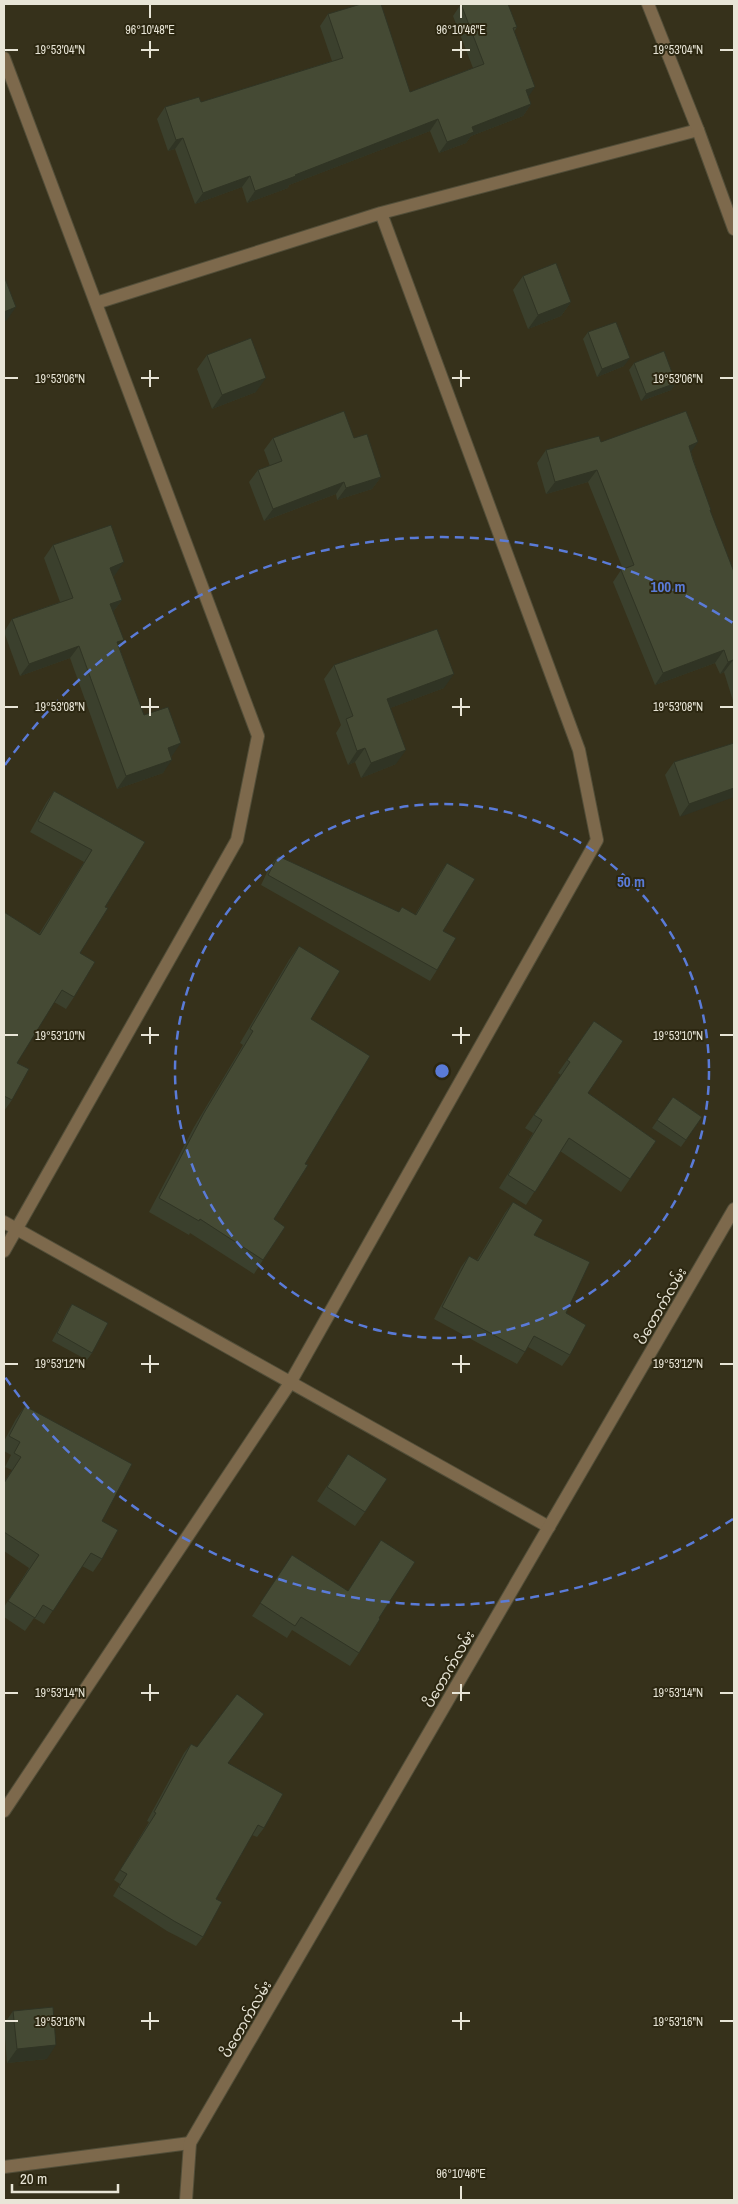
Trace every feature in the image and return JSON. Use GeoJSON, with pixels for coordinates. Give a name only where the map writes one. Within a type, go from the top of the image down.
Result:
{"type":"FeatureCollection","features":[{"type":"Feature","properties":{"kind":"street"},"geometry":{"type":"LineString","coordinates":[[648,4],[698,130],[734,229]]}},
{"type":"Feature","properties":{"kind":"street"},"geometry":{"type":"LineString","coordinates":[[4,58],[258,736],[237,840],[4,1251]]}},
{"type":"Feature","properties":{"kind":"street"},"geometry":{"type":"LineString","coordinates":[[96,303],[381,213],[698,130]]}},
{"type":"Feature","properties":{"kind":"street"},"geometry":{"type":"LineString","coordinates":[[4,1811],[290,1382],[597,840],[579,750],[381,213]]}},
{"type":"Feature","properties":{"kind":"street","name":"ပိတောက်လမ်း"},"geometry":{"type":"LineString","coordinates":[[186,2200],[190,2143],[734,1209]]}},
{"type":"Feature","properties":{"kind":"street"},"geometry":{"type":"LineString","coordinates":[[4,1222],[550,1527]]}},
{"type":"Feature","properties":{"kind":"street"},"geometry":{"type":"LineString","coordinates":[[4,2167],[190,2143]]}},
{"type":"Feature","properties":{"kind":"building"},"geometry":{"type":"Polygon","coordinates":[[[361,4],[381,4],[410,92],[484,64],[461,4],[508,4],[517,27],[513,28],[535,87],[526,90],[531,104],[472,127],[474,132],[447,142],[438,119],[255,191],[250,176],[203,193],[183,138],[176,140],[165,107],[199,97],[201,102],[343,58],[328,14],[361,4]]]}},
{"type":"Feature","properties":{"kind":"building"},"geometry":{"type":"Polygon","coordinates":[[[556,263],[571,302],[538,315],[523,276],[556,263]]]}},
{"type":"Feature","properties":{"kind":"building"},"geometry":{"type":"Polygon","coordinates":[[[4,276],[16,307],[4,312],[4,276]]]}},
{"type":"Feature","properties":{"kind":"building"},"geometry":{"type":"Polygon","coordinates":[[[616,322],[630,358],[602,369],[588,332],[616,322]]]}},
{"type":"Feature","properties":{"kind":"building"},"geometry":{"type":"Polygon","coordinates":[[[251,338],[266,378],[222,395],[207,355],[251,338]]]}},
{"type":"Feature","properties":{"kind":"building"},"geometry":{"type":"Polygon","coordinates":[[[664,351],[676,383],[646,394],[634,363],[664,351]]]}},
{"type":"Feature","properties":{"kind":"building"},"geometry":{"type":"Polygon","coordinates":[[[344,411],[354,438],[367,434],[381,477],[346,488],[344,482],[273,509],[258,470],[282,461],[273,438],[344,411]]]}},
{"type":"Feature","properties":{"kind":"building"},"geometry":{"type":"Polygon","coordinates":[[[686,411],[698,442],[689,446],[693,460],[734,572],[734,664],[733,660],[728,662],[724,650],[663,673],[621,570],[634,565],[597,470],[555,482],[546,450],[599,436],[601,442],[686,411]]]}},
{"type":"Feature","properties":{"kind":"building"},"geometry":{"type":"Polygon","coordinates":[[[111,525],[124,562],[110,568],[122,600],[110,604],[124,640],[117,642],[144,715],[168,707],[181,743],[168,748],[172,760],[126,776],[79,646],[29,664],[12,619],[73,598],[53,545],[111,525]]]}},
{"type":"Feature","properties":{"kind":"building"},"geometry":{"type":"Polygon","coordinates":[[[437,629],[454,674],[387,699],[406,750],[371,763],[365,748],[357,751],[346,719],[353,716],[334,665],[437,629]]]}},
{"type":"Feature","properties":{"kind":"building"},"geometry":{"type":"Polygon","coordinates":[[[734,743],[734,788],[689,804],[674,762],[734,743]]]}},
{"type":"Feature","properties":{"kind":"building"},"geometry":{"type":"Polygon","coordinates":[[[54,791],[145,842],[105,907],[108,908],[80,953],[95,962],[74,997],[62,990],[17,1063],[29,1069],[12,1100],[4,1096],[4,912],[40,935],[92,850],[38,821],[54,791]]]}},
{"type":"Feature","properties":{"kind":"building"},"geometry":{"type":"Polygon","coordinates":[[[278,856],[399,912],[402,907],[416,915],[447,863],[475,879],[443,931],[456,938],[437,970],[268,875],[278,856]]]}},
{"type":"Feature","properties":{"kind":"building"},"geometry":{"type":"Polygon","coordinates":[[[299,946],[340,971],[311,1019],[370,1056],[305,1164],[308,1165],[274,1219],[285,1227],[263,1260],[200,1219],[199,1221],[159,1198],[204,1113],[253,1031],[250,1029],[299,946]]]}},
{"type":"Feature","properties":{"kind":"building"},"geometry":{"type":"Polygon","coordinates":[[[594,1021],[623,1041],[588,1093],[656,1141],[630,1179],[569,1138],[535,1192],[508,1175],[542,1120],[534,1115],[570,1062],[567,1060],[594,1021]]]}},
{"type":"Feature","properties":{"kind":"building"},"geometry":{"type":"Polygon","coordinates":[[[673,1097],[702,1117],[686,1140],[657,1120],[673,1097]]]}},
{"type":"Feature","properties":{"kind":"building"},"geometry":{"type":"Polygon","coordinates":[[[513,1202],[543,1220],[534,1235],[590,1262],[566,1313],[586,1325],[570,1355],[534,1336],[525,1352],[442,1307],[469,1256],[478,1261],[513,1202]]]}},
{"type":"Feature","properties":{"kind":"building"},"geometry":{"type":"Polygon","coordinates":[[[72,1304],[108,1323],[92,1353],[57,1333],[72,1304]]]}},
{"type":"Feature","properties":{"kind":"building"},"geometry":{"type":"Polygon","coordinates":[[[25,1406],[132,1464],[102,1521],[118,1530],[102,1559],[91,1553],[53,1611],[43,1605],[35,1618],[8,1601],[39,1555],[4,1532],[4,1483],[21,1457],[14,1453],[20,1442],[9,1436],[25,1406]]]}},
{"type":"Feature","properties":{"kind":"building"},"geometry":{"type":"Polygon","coordinates":[[[348,1454],[387,1479],[365,1512],[327,1487],[348,1454]]]}},
{"type":"Feature","properties":{"kind":"building"},"geometry":{"type":"Polygon","coordinates":[[[381,1540],[415,1562],[359,1653],[301,1617],[295,1626],[260,1603],[292,1555],[348,1591],[381,1540]]]}},
{"type":"Feature","properties":{"kind":"building"},"geometry":{"type":"Polygon","coordinates":[[[237,1694],[264,1714],[228,1763],[283,1794],[264,1828],[258,1825],[216,1899],[222,1902],[203,1937],[119,1887],[127,1874],[120,1870],[156,1813],[154,1812],[191,1744],[197,1747],[237,1694]]]}},
{"type":"Feature","properties":{"kind":"building"},"geometry":{"type":"Polygon","coordinates":[[[53,2007],[56,2045],[17,2049],[13,2011],[53,2007]]]}}]}
